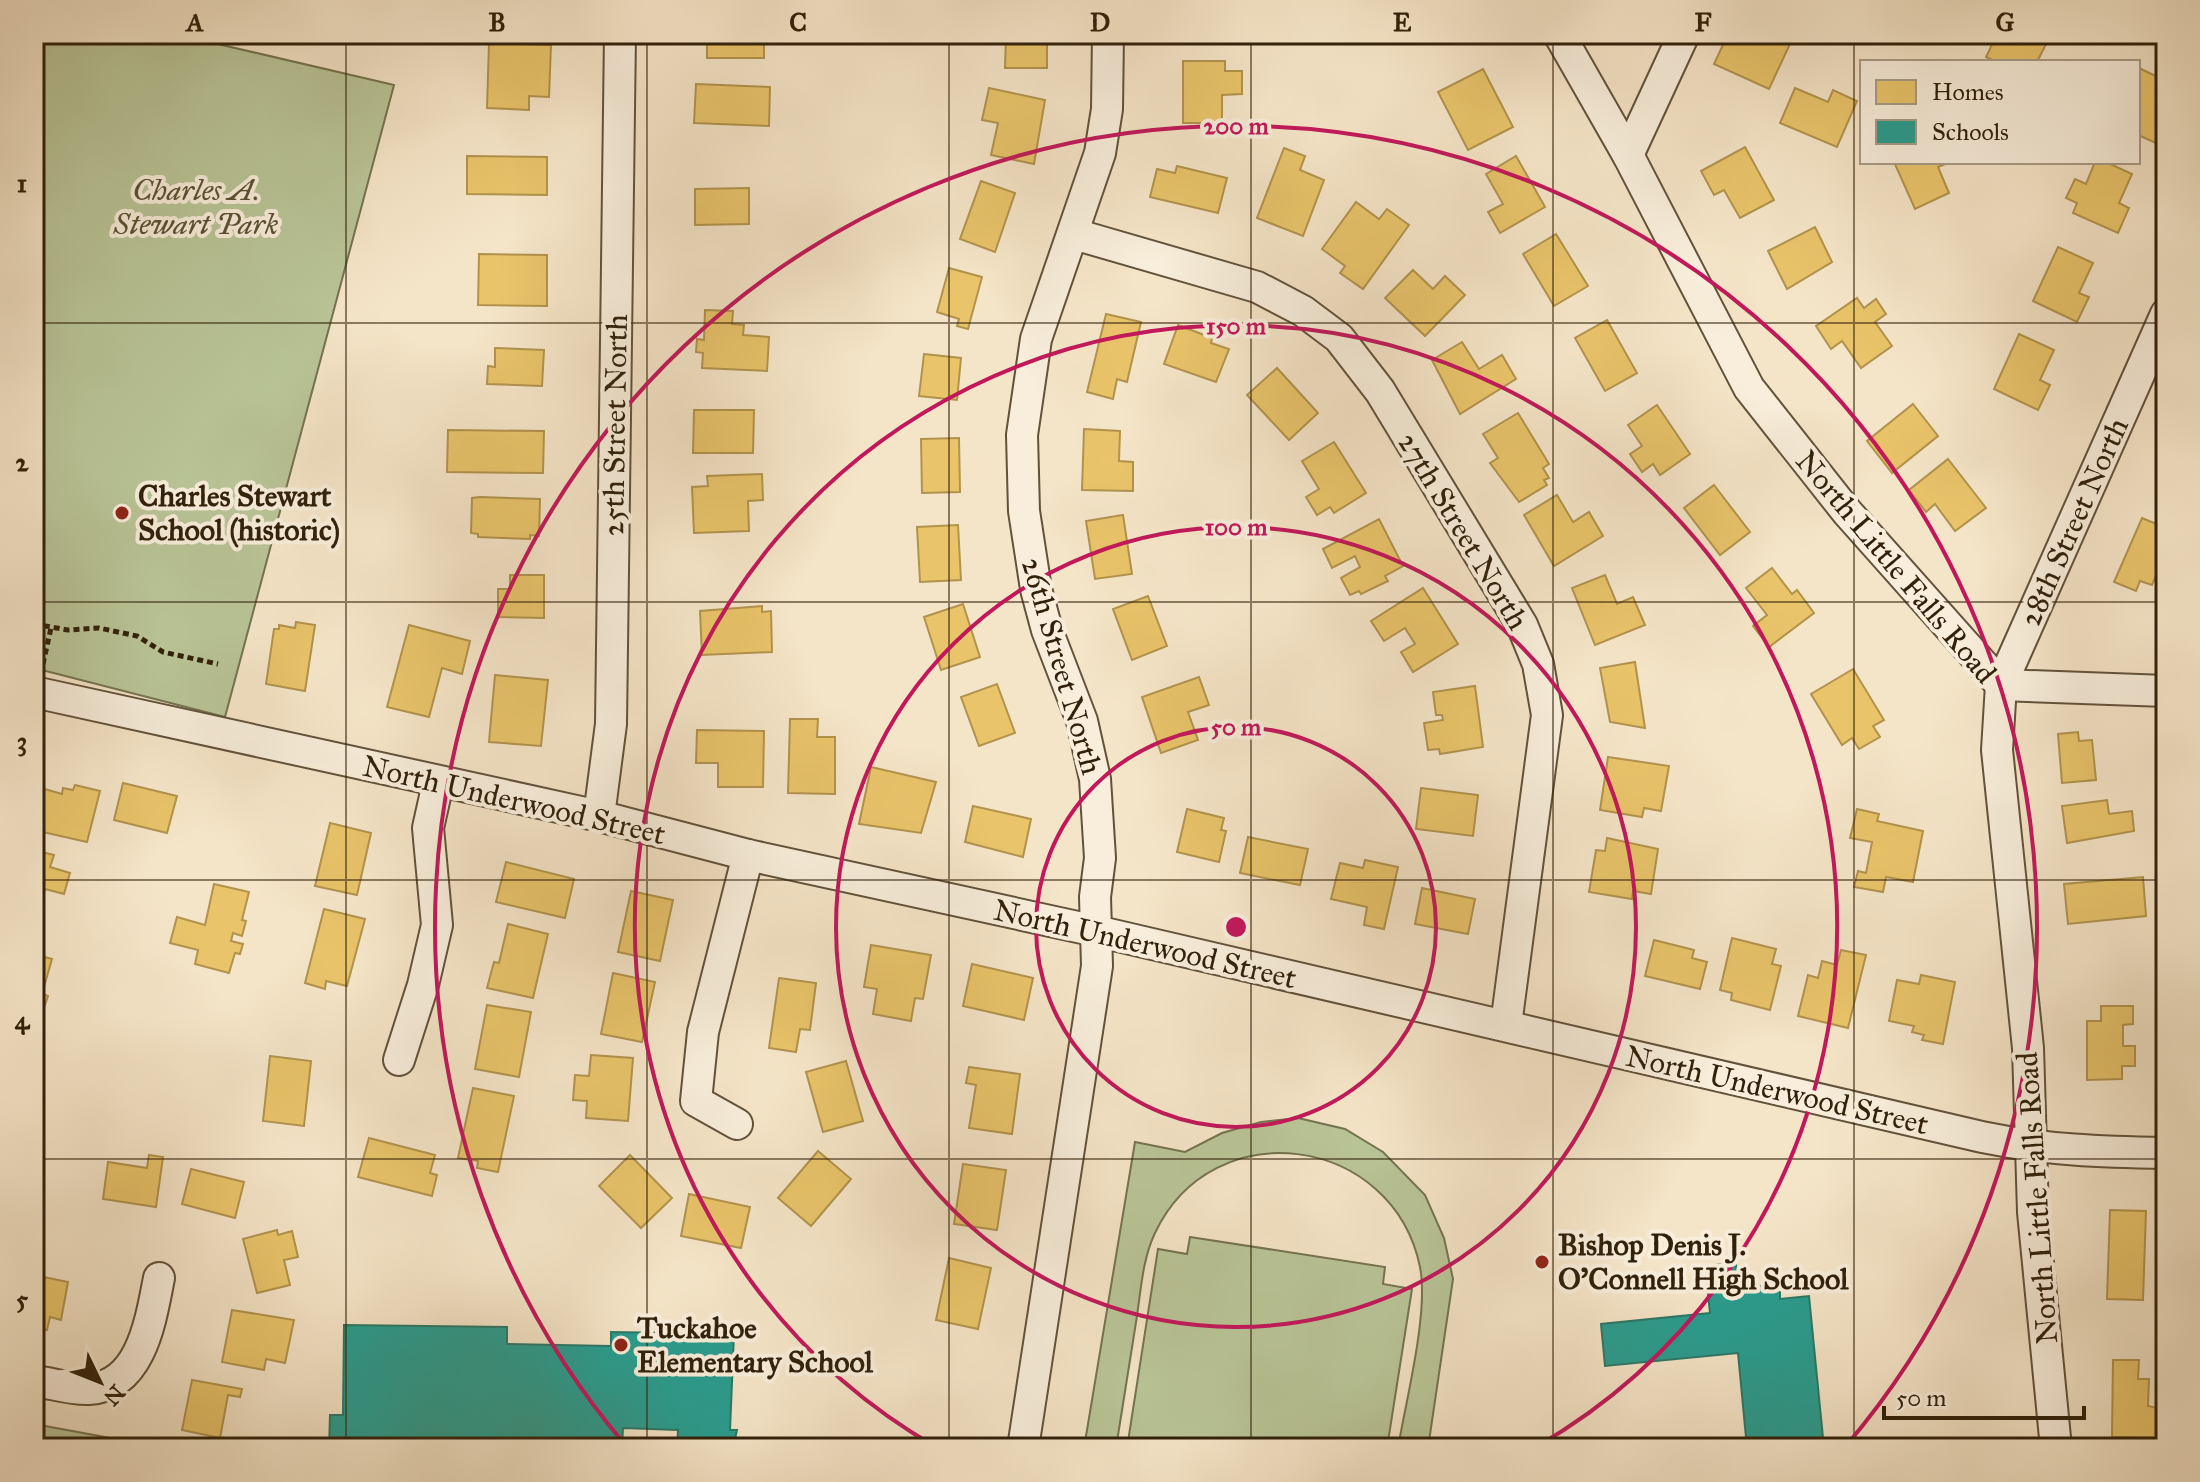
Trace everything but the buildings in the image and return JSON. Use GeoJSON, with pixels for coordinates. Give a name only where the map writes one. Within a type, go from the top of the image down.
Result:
{"type":"FeatureCollection","features":[{"type":"Feature","properties":{"kind":"street","name":"25th Street North"},"geometry":{"type":"LineString","coordinates":[[599,816],[611,724],[620,34]]}},
{"type":"Feature","properties":{"kind":"street","name":"26th Street North"},"geometry":{"type":"LineString","coordinates":[[1023,1448],[1097,966],[1095,897],[1100,858],[1094,769],[1082,721],[1042,613],[1030,557],[1022,487],[1022,424],[1031,358],[1102,145],[1108,34]]}},
{"type":"Feature","properties":{"kind":"street","name":"North Little Falls Road"},"geometry":{"type":"LineString","coordinates":[[1559,34],[1628,155],[1749,388],[1847,512],[2001,685],[1997,750],[2027,1034],[2033,1212],[2056,1448]]}},
{"type":"Feature","properties":{"kind":"street"},"geometry":{"type":"LineString","coordinates":[[1628,155],[1684,34]]}},
{"type":"Feature","properties":{"kind":"street","name":"27th Street North"},"geometry":{"type":"LineString","coordinates":[[1074,234],[1257,287],[1303,311],[1339,338],[1380,391],[1522,625],[1538,664],[1547,715],[1506,1025]]}},
{"type":"Feature","properties":{"kind":"street","name":"28th Street North"},"geometry":{"type":"LineString","coordinates":[[2001,685],[2166,314]]}},
{"type":"Feature","properties":{"kind":"street","name":"North Underwood Street"},"geometry":{"type":"LineString","coordinates":[[38,678],[438,783],[599,816],[748,855],[1096,931],[2030,1147],[2166,1153]]}},
{"type":"Feature","properties":{"kind":"street"},"geometry":{"type":"LineString","coordinates":[[2001,685],[2166,691]]}},
{"type":"Feature","properties":{"kind":"street"},"geometry":{"type":"LineString","coordinates":[[399,1060],[427,974],[437,925],[428,828],[438,783]]}},
{"type":"Feature","properties":{"kind":"street"},"geometry":{"type":"LineString","coordinates":[[737,1124],[696,1101],[703,1032],[748,855]]}},
{"type":"Feature","properties":{"kind":"street"},"geometry":{"type":"LineString","coordinates":[[34,1381],[93,1389],[119,1377],[139,1352],[147,1334],[159,1278]]}},
{"type":"Feature","properties":{"kind":"path"},"geometry":{"type":"LineString","coordinates":[[34,624],[68,630],[91,627],[137,636],[163,652],[218,664]]}},
{"type":"Feature","properties":{"kind":"path"},"geometry":{"type":"LineString","coordinates":[[38,678],[51,628]]}},
{"type":"Feature","properties":{"kind":"green space","name":"Charles A. Stewart Park"},"geometry":{"type":"Polygon","coordinates":[[[34,34],[175,34],[394,85],[225,717],[34,668],[34,34]]]}},
{"type":"Feature","properties":{"kind":"green space"},"geometry":{"type":"Polygon","coordinates":[[[1298,1118],[1345,1129],[1383,1152],[1425,1195],[1444,1238],[1453,1279],[1428,1448],[1398,1448],[1415,1356],[1422,1286],[1420,1267],[1403,1223],[1375,1189],[1340,1166],[1299,1154],[1257,1155],[1217,1168],[1182,1194],[1155,1233],[1148,1253],[1116,1448],[1084,1448],[1135,1142],[1185,1152],[1222,1133],[1261,1122],[1298,1118]]]}},
{"type":"Feature","properties":{"kind":"green space"},"geometry":{"type":"Polygon","coordinates":[[[1190,1237],[1385,1267],[1383,1284],[1412,1289],[1387,1448],[1127,1448],[1158,1249],[1187,1254],[1190,1237]]]}},
{"type":"Feature","properties":{"kind":"green space"},"geometry":{"type":"Polygon","coordinates":[[[34,1424],[165,1448],[34,1448],[34,1424]]]}},
{"type":"Feature","properties":{"kind":"place","name":"Charles Stewart School (historic)"},"geometry":{"type":"Point","coordinates":[122,513]}},
{"type":"Feature","properties":{"kind":"place","name":"Bishop Denis J. O'Connell High School"},"geometry":{"type":"Point","coordinates":[1542,1262]}},
{"type":"Feature","properties":{"kind":"place","name":"Tuckahoe Elementary School"},"geometry":{"type":"Point","coordinates":[621,1345]}}]}
